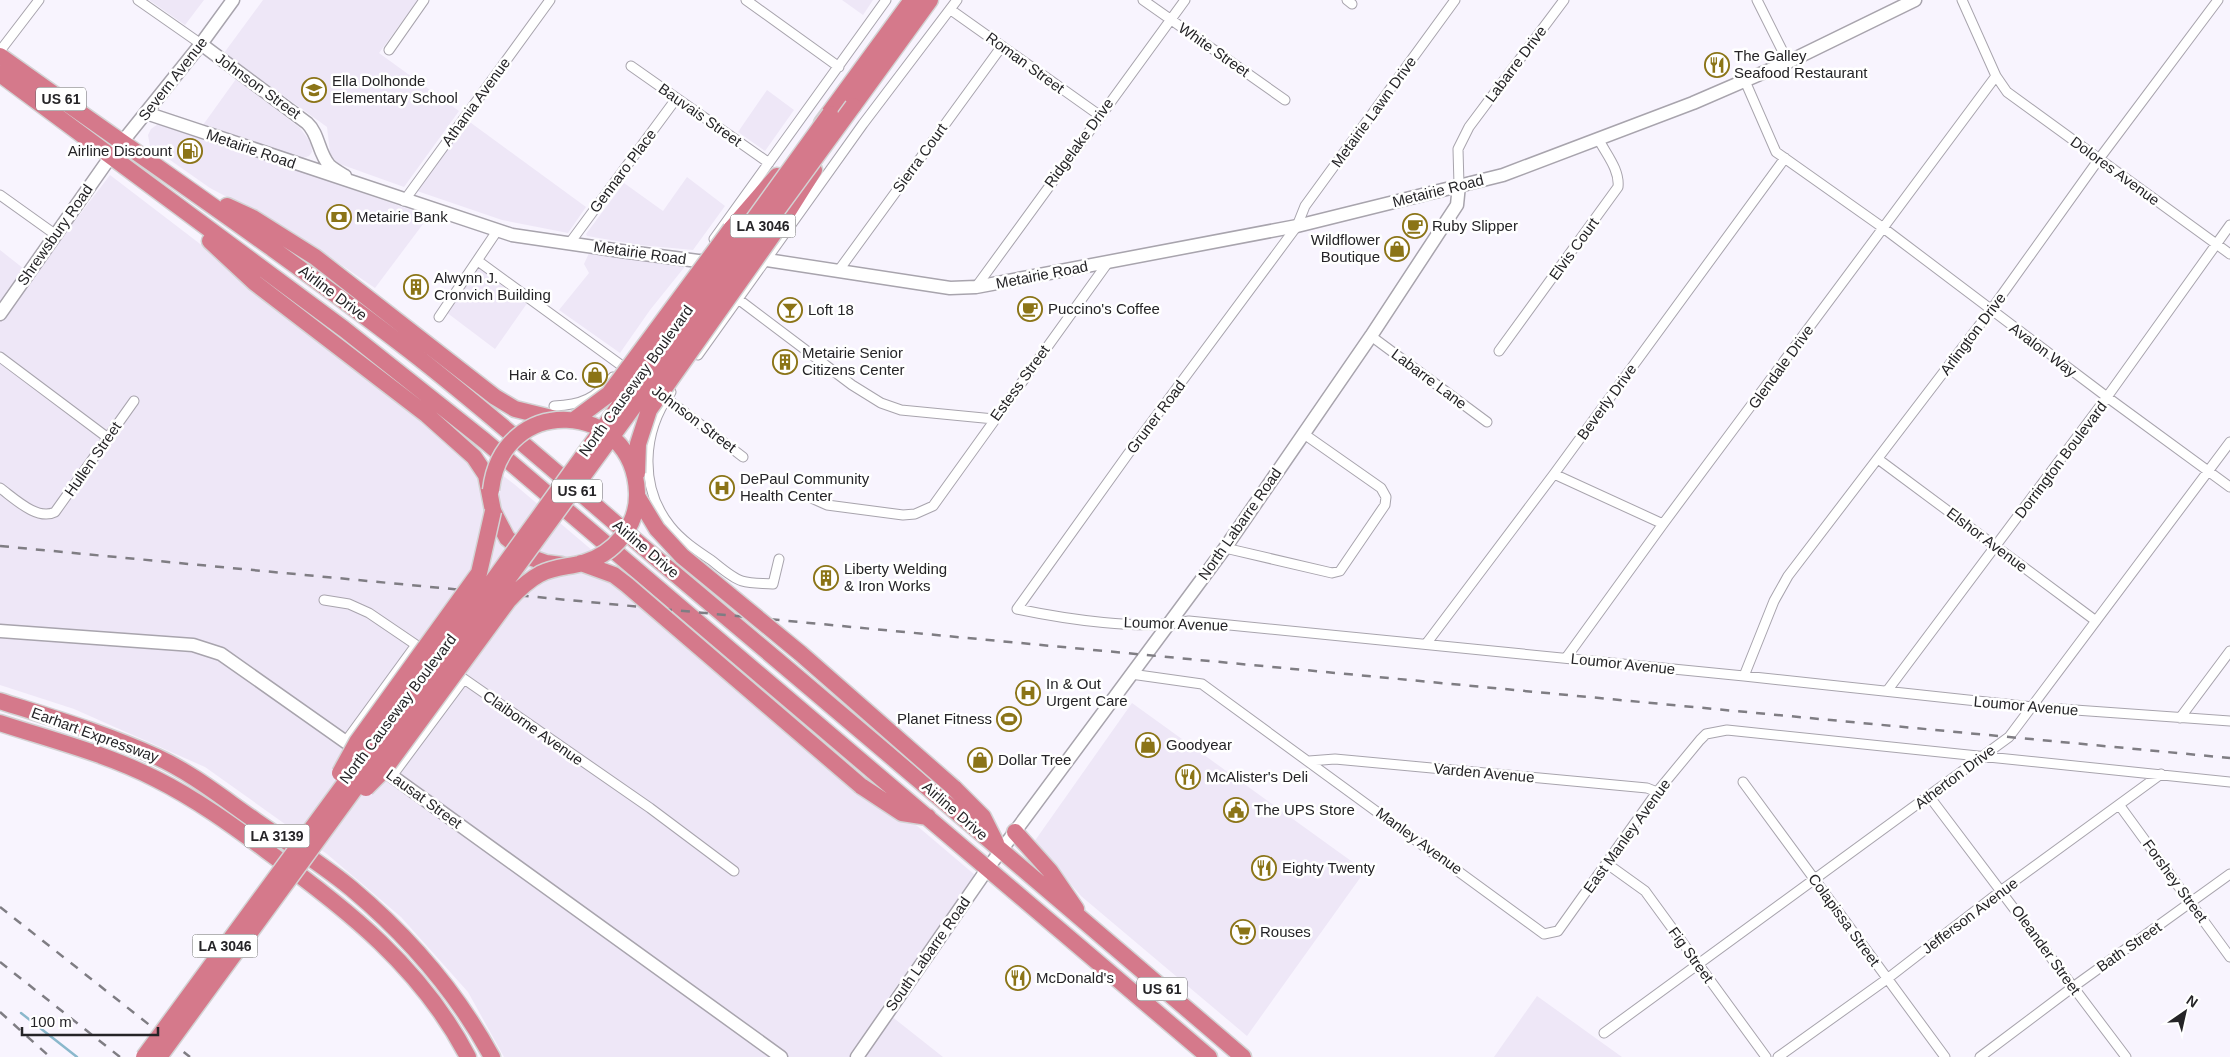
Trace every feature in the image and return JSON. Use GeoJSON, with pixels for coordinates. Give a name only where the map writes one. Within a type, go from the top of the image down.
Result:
{"type":"FeatureCollection","features":[{"type":"Feature","properties":{"kind":"highway","name":"North Causeway Boulevard"},"geometry":{"type":"LineString","coordinates":[[308,841],[457,651],[836,118],[912,0]]}},
{"type":"Feature","properties":{"kind":"highway","name":"North Causeway Boulevard"},"geometry":{"type":"LineString","coordinates":[[847,101],[930,0]]}},
{"type":"Feature","properties":{"kind":"highway","name":"Airline Drive"},"geometry":{"type":"LineString","coordinates":[[0,56],[122,143],[194,191],[413,354],[861,730],[1000,851],[1243,1057]]}},
{"type":"Feature","properties":{"kind":"highway","name":"Airline Drive"},"geometry":{"type":"LineString","coordinates":[[0,74],[344,329],[485,441],[1209,1057]]}},
{"type":"Feature","properties":{"kind":"highway","name":"North Causeway Boulevard"},"geometry":{"type":"LineString","coordinates":[[308,841],[453,635],[836,118]]}},
{"type":"Feature","properties":{"kind":"highway"},"geometry":{"type":"LineString","coordinates":[[574,420],[610,394],[731,229],[836,118]]}},
{"type":"Feature","properties":{"kind":"highway"},"geometry":{"type":"LineString","coordinates":[[493,510],[507,538],[518,549],[546,563],[562,565],[582,564],[601,556],[621,539],[633,516],[637,489],[638,444],[649,410],[777,229],[836,118]]}},
{"type":"Feature","properties":{"kind":"highway"},"geometry":{"type":"LineString","coordinates":[[194,191],[253,218],[329,267],[495,397],[515,409],[555,412],[587,423],[610,436],[628,457],[637,489],[657,529],[682,556],[800,654],[954,788],[982,817],[1000,851]]}},
{"type":"Feature","properties":{"kind":"highway"},"geometry":{"type":"LineString","coordinates":[[182,209],[216,247],[281,304],[427,415],[474,457],[486,475],[491,490],[493,510],[479,574],[357,742],[308,841]]}},
{"type":"Feature","properties":{"kind":"highway"},"geometry":{"type":"LineString","coordinates":[[491,490],[496,464],[510,442],[555,412]]}},
{"type":"Feature","properties":{"kind":"highway"},"geometry":{"type":"LineString","coordinates":[[582,564],[614,576],[627,585],[861,786],[902,813],[928,817]]}},
{"type":"Feature","properties":{"kind":"highway"},"geometry":{"type":"LineString","coordinates":[[308,841],[384,770],[508,602],[529,581],[562,565]]}},
{"type":"Feature","properties":{"kind":"highway","name":"Earhart Expressway"},"geometry":{"type":"LineString","coordinates":[[0,701],[80,727],[159,758],[191,776],[332,874],[390,923],[434,969],[471,1019],[492,1057]]}},
{"type":"Feature","properties":{"kind":"highway","name":"Earhart Expressway"},"geometry":{"type":"LineString","coordinates":[[0,723],[105,757],[148,775],[231,824],[316,886],[380,942],[420,982],[444,1015],[468,1057]]}},
{"type":"Feature","properties":{"kind":"highway"},"geometry":{"type":"LineString","coordinates":[[1015,832],[1050,871],[1073,902],[1082,920]]}},
{"type":"Feature","properties":{"kind":"highway","name":"LA 3046"},"geometry":{"type":"LineString","coordinates":[[144,1057],[308,841]]}},
{"type":"Feature","properties":{"kind":"highway","name":"LA 3046"},"geometry":{"type":"LineString","coordinates":[[159,1057],[308,841]]}},
{"type":"Feature","properties":{"kind":"highway"},"geometry":{"type":"LineString","coordinates":[[1153,1010],[1199,1040],[1210,1042],[1218,1035]]}},
{"type":"Feature","properties":{"kind":"main road","name":"Severn Avenue"},"geometry":{"type":"LineString","coordinates":[[111,156],[201,44],[233,0]]}},
{"type":"Feature","properties":{"kind":"main road","name":"Metairie Road"},"geometry":{"type":"LineString","coordinates":[[146,113],[497,231],[569,244],[698,261],[768,260],[950,288],[976,287],[1297,226],[1503,175],[1599,140],[1745,81],[1788,62],[1902,3],[1915,0]]}},
{"type":"Feature","properties":{"kind":"main road","name":"Johnson Street"},"geometry":{"type":"LineString","coordinates":[[201,44],[313,128],[330,166],[360,186]]}},
{"type":"Feature","properties":{"kind":"main road"},"geometry":{"type":"LineString","coordinates":[[299,165],[314,158],[320,147]]}},
{"type":"Feature","properties":{"kind":"main road","name":"Shrewsbury Road"},"geometry":{"type":"LineString","coordinates":[[0,314],[111,156]]}},
{"type":"Feature","properties":{"kind":"main road","name":"North Labarre Road"},"geometry":{"type":"LineString","coordinates":[[1000,851],[1225,548],[1304,434],[1457,205],[1459,185]]}},
{"type":"Feature","properties":{"kind":"main road","name":"Lausat Street"},"geometry":{"type":"LineString","coordinates":[[0,631],[193,645],[221,654],[346,741],[781,1057]]}},
{"type":"Feature","properties":{"kind":"main road","name":"South Labarre Road"},"geometry":{"type":"LineString","coordinates":[[857,1057],[1000,851]]}},
{"type":"Feature","properties":{"kind":"street"},"geometry":{"type":"LineString","coordinates":[[0,52],[39,0]]}},
{"type":"Feature","properties":{"kind":"street","name":"Johnson Street"},"geometry":{"type":"LineString","coordinates":[[138,0],[201,44]]}},
{"type":"Feature","properties":{"kind":"street"},"geometry":{"type":"LineString","coordinates":[[389,50],[424,0]]}},
{"type":"Feature","properties":{"kind":"street"},"geometry":{"type":"LineString","coordinates":[[746,0],[839,67]]}},
{"type":"Feature","properties":{"kind":"street","name":"North Causeway Boulevard"},"geometry":{"type":"LineString","coordinates":[[555,412],[581,403],[594,396],[621,366],[886,0]]}},
{"type":"Feature","properties":{"kind":"street"},"geometry":{"type":"LineString","coordinates":[[779,558],[773,584],[741,581],[692,547],[671,528],[652,493],[647,471],[650,437],[656,418],[667,398],[768,260],[863,124],[957,0]]}},
{"type":"Feature","properties":{"kind":"street","name":"White Street"},"geometry":{"type":"LineString","coordinates":[[1143,0],[1285,100]]}},
{"type":"Feature","properties":{"kind":"street","name":"Ridgelake Drive"},"geometry":{"type":"LineString","coordinates":[[976,287],[1098,116],[1185,0]]}},
{"type":"Feature","properties":{"kind":"street","name":"Metairie Lawn Drive"},"geometry":{"type":"LineString","coordinates":[[1297,226],[1305,206],[1455,0]]}},
{"type":"Feature","properties":{"kind":"street","name":"Labarre Drive"},"geometry":{"type":"LineString","coordinates":[[1459,185],[1458,149],[1469,127],[1564,0]]}},
{"type":"Feature","properties":{"kind":"street"},"geometry":{"type":"LineString","coordinates":[[1757,0],[1788,62]]}},
{"type":"Feature","properties":{"kind":"street"},"geometry":{"type":"LineString","coordinates":[[1962,0],[1996,76]]}},
{"type":"Feature","properties":{"kind":"street","name":"Arlington Drive"},"geometry":{"type":"LineString","coordinates":[[1744,676],[1781,588],[1991,310],[2099,159],[2218,0]]}},
{"type":"Feature","properties":{"kind":"street","name":"Athania Avenue"},"geometry":{"type":"LineString","coordinates":[[404,200],[549,2]]}},
{"type":"Feature","properties":{"kind":"street","name":"Roman Street"},"geometry":{"type":"LineString","coordinates":[[951,10],[1098,116]]}},
{"type":"Feature","properties":{"kind":"street","name":"Sierra Court"},"geometry":{"type":"LineString","coordinates":[[839,270],[1002,46]]}},
{"type":"Feature","properties":{"kind":"street","name":"Bauvais Street"},"geometry":{"type":"LineString","coordinates":[[631,66],[769,163]]}},
{"type":"Feature","properties":{"kind":"street","name":"Dolores Avenue"},"geometry":{"type":"LineString","coordinates":[[1996,76],[2007,92],[2230,254]]}},
{"type":"Feature","properties":{"kind":"street","name":"Glendale Drive"},"geometry":{"type":"LineString","coordinates":[[1566,658],[1882,227],[1996,76]]}},
{"type":"Feature","properties":{"kind":"street","name":"Avalon Way"},"geometry":{"type":"LineString","coordinates":[[1745,81],[1774,149],[1882,227],[2107,398],[2230,487]]}},
{"type":"Feature","properties":{"kind":"street","name":"Gennaro Place"},"geometry":{"type":"LineString","coordinates":[[569,244],[676,99]]}},
{"type":"Feature","properties":{"kind":"street","name":"Elvis Court"},"geometry":{"type":"LineString","coordinates":[[1499,351],[1618,187],[1618,180],[1612,164],[1599,140]]}},
{"type":"Feature","properties":{"kind":"street","name":"Beverly Drive"},"geometry":{"type":"LineString","coordinates":[[1426,644],[1554,474],[1785,158]]}},
{"type":"Feature","properties":{"kind":"street"},"geometry":{"type":"LineString","coordinates":[[0,195],[56,235]]}},
{"type":"Feature","properties":{"kind":"street","name":"Dorrington Boulevard"},"geometry":{"type":"LineString","coordinates":[[1887,691],[2107,398],[2230,225]]}},
{"type":"Feature","properties":{"kind":"street","name":"Gruner Road"},"geometry":{"type":"LineString","coordinates":[[1017,609],[1128,454],[1297,226]]}},
{"type":"Feature","properties":{"kind":"street"},"geometry":{"type":"LineString","coordinates":[[439,317],[497,231]]}},
{"type":"Feature","properties":{"kind":"street","name":"Johnson Street"},"geometry":{"type":"LineString","coordinates":[[478,261],[667,398],[743,457]]}},
{"type":"Feature","properties":{"kind":"street","name":"Estess Street"},"geometry":{"type":"LineString","coordinates":[[809,497],[827,505],[903,514],[915,514],[933,506],[1109,261]]}},
{"type":"Feature","properties":{"kind":"street"},"geometry":{"type":"LineString","coordinates":[[738,299],[852,384],[881,403],[901,410],[994,419]]}},
{"type":"Feature","properties":{"kind":"street","name":"Labarre Lane"},"geometry":{"type":"LineString","coordinates":[[1371,336],[1486,422]]}},
{"type":"Feature","properties":{"kind":"street"},"geometry":{"type":"LineString","coordinates":[[0,357],[108,438]]}},
{"type":"Feature","properties":{"kind":"street","name":"Hullen Street"},"geometry":{"type":"LineString","coordinates":[[0,488],[29,508],[41,514],[50,515],[60,508],[134,401]]}},
{"type":"Feature","properties":{"kind":"street"},"geometry":{"type":"LineString","coordinates":[[1225,548],[1332,573],[1340,571],[1385,505],[1386,497],[1381,488],[1304,434]]}},
{"type":"Feature","properties":{"kind":"street","name":"Atherton Drive"},"geometry":{"type":"LineString","coordinates":[[1604,1033],[2009,737],[2230,442]]}},
{"type":"Feature","properties":{"kind":"street","name":"Elshor Avenue"},"geometry":{"type":"LineString","coordinates":[[1878,459],[2096,621]]}},
{"type":"Feature","properties":{"kind":"street"},"geometry":{"type":"LineString","coordinates":[[1554,474],[1663,524]]}},
{"type":"Feature","properties":{"kind":"street","name":"Claiborne Avenue"},"geometry":{"type":"LineString","coordinates":[[324,600],[350,604],[369,613],[650,808],[734,871]]}},
{"type":"Feature","properties":{"kind":"street","name":"Loumor Avenue"},"geometry":{"type":"LineString","coordinates":[[1017,609],[1056,617],[1166,626],[1189,622],[1566,658],[2033,707],[2230,721]]}},
{"type":"Feature","properties":{"kind":"street"},"geometry":{"type":"LineString","coordinates":[[346,741],[416,645]]}},
{"type":"Feature","properties":{"kind":"street"},"geometry":{"type":"LineString","coordinates":[[2180,718],[2230,651]]}},
{"type":"Feature","properties":{"kind":"street","name":"Manley Avenue"},"geometry":{"type":"LineString","coordinates":[[1131,674],[1202,684],[1310,761],[1529,923],[1548,934]]}},
{"type":"Feature","properties":{"kind":"street"},"geometry":{"type":"LineString","coordinates":[[392,776],[464,679]]}},
{"type":"Feature","properties":{"kind":"street","name":"East Manley Avenue"},"geometry":{"type":"LineString","coordinates":[[1548,934],[1558,930],[1657,792],[1706,734],[1727,730],[1980,757]]}},
{"type":"Feature","properties":{"kind":"street"},"geometry":{"type":"LineString","coordinates":[[1980,757],[2230,782]]}},
{"type":"Feature","properties":{"kind":"street","name":"Varden Avenue"},"geometry":{"type":"LineString","coordinates":[[1310,761],[1335,759],[1638,787],[1657,792]]}},
{"type":"Feature","properties":{"kind":"street","name":"Jefferson Avenue"},"geometry":{"type":"LineString","coordinates":[[1778,1057],[1887,978],[2002,890],[2120,806],[2160,774]]}},
{"type":"Feature","properties":{"kind":"street","name":"Colapissa Street"},"geometry":{"type":"LineString","coordinates":[[1743,782],[1945,1057]]}},
{"type":"Feature","properties":{"kind":"street","name":"Oleander Street"},"geometry":{"type":"LineString","coordinates":[[1929,796],[2002,890],[2126,1057]]}},
{"type":"Feature","properties":{"kind":"street","name":"Forshey Street"},"geometry":{"type":"LineString","coordinates":[[2120,806],[2190,904],[2230,956]]}},
{"type":"Feature","properties":{"kind":"street","name":"Fig Street"},"geometry":{"type":"LineString","coordinates":[[1606,863],[1645,892],[1766,1057]]}},
{"type":"Feature","properties":{"kind":"street","name":"Bath Street"},"geometry":{"type":"LineString","coordinates":[[1980,1057],[2073,987],[2230,874]]}},
{"type":"Feature","properties":{"kind":"shaded area"},"geometry":{"type":"Polygon","coordinates":[[[149,0],[204,0],[185,25],[149,0]]]}},
{"type":"Feature","properties":{"kind":"shaded area"},"geometry":{"type":"Polygon","coordinates":[[[263,0],[418,0],[379,53],[459,111],[404,187],[337,163],[330,153],[327,127],[224,53],[263,0]]]}},
{"type":"Feature","properties":{"kind":"shaded area"},"geometry":{"type":"Polygon","coordinates":[[[842,0],[873,0],[863,15],[842,0]]]}},
{"type":"Feature","properties":{"kind":"shaded area"},"geometry":{"type":"Polygon","coordinates":[[[236,79],[300,128],[311,143],[312,152],[309,156],[300,159],[203,125],[236,79]]]}},
{"type":"Feature","properties":{"kind":"shaded area"},"geometry":{"type":"Polygon","coordinates":[[[767,90],[794,110],[765,151],[738,132],[767,90]]]}},
{"type":"Feature","properties":{"kind":"shaded area"},"geometry":{"type":"Polygon","coordinates":[[[467,120],[586,207],[568,233],[502,220],[417,191],[467,120]]]}},
{"type":"Feature","properties":{"kind":"shaded area"},"geometry":{"type":"Polygon","coordinates":[[[158,124],[429,216],[375,288],[293,232],[210,188],[150,146],[148,135],[151,129],[158,124]]]}},
{"type":"Feature","properties":{"kind":"shaded area"},"geometry":{"type":"Polygon","coordinates":[[[110,175],[514,484],[975,875],[881,1008],[943,1057],[504,1057],[468,992],[401,917],[327,854],[205,767],[74,709],[0,685],[0,250],[33,276],[110,175]]]}},
{"type":"Feature","properties":{"kind":"shaded area"},"geometry":{"type":"Polygon","coordinates":[[[687,177],[725,206],[693,250],[640,245],[587,236],[586,234],[624,183],[663,211],[687,177]]]}},
{"type":"Feature","properties":{"kind":"shaded area"},"geometry":{"type":"Polygon","coordinates":[[[589,253],[687,264],[650,310],[620,353],[559,310],[589,273],[584,264],[589,253]]]}},
{"type":"Feature","properties":{"kind":"shaded area"},"geometry":{"type":"Polygon","coordinates":[[[478,268],[482,268],[528,302],[495,349],[446,312],[478,268]]]}},
{"type":"Feature","properties":{"kind":"shaded area"},"geometry":{"type":"Polygon","coordinates":[[[1132,703],[1365,871],[1247,1036],[1081,896],[1034,842],[1132,703]]]}},
{"type":"Feature","properties":{"kind":"shaded area"},"geometry":{"type":"Polygon","coordinates":[[[1537,996],[1622,1057],[1494,1057],[1537,996]]]}},
{"type":"Feature","properties":{"kind":"waterway"},"geometry":{"type":"LineString","coordinates":[[21,1013],[77,1057]]}},
{"type":"Feature","properties":{"kind":"railway"},"geometry":{"type":"LineString","coordinates":[[0,546],[2230,758]]}},
{"type":"Feature","properties":{"kind":"railway"},"geometry":{"type":"LineString","coordinates":[[0,907],[190,1057]]}},
{"type":"Feature","properties":{"kind":"railway"},"geometry":{"type":"LineString","coordinates":[[0,962],[120,1057]]}},
{"type":"Feature","properties":{"kind":"railway"},"geometry":{"type":"LineString","coordinates":[[0,1012],[50,1057]]}},
{"type":"Feature","properties":{"kind":"place","name":"The Galley Seafood Restaurant"},"geometry":{"type":"Point","coordinates":[1717,65]}},
{"type":"Feature","properties":{"kind":"place","name":"Ella Dolhonde Elementary School"},"geometry":{"type":"Point","coordinates":[314,90]}},
{"type":"Feature","properties":{"kind":"place","name":"Airline Discount"},"geometry":{"type":"Point","coordinates":[190,151]}},
{"type":"Feature","properties":{"kind":"place","name":"Metairie Bank"},"geometry":{"type":"Point","coordinates":[339,217]}},
{"type":"Feature","properties":{"kind":"place","name":"Ruby Slipper"},"geometry":{"type":"Point","coordinates":[1415,226]}},
{"type":"Feature","properties":{"kind":"place","name":"Wildflower Boutique"},"geometry":{"type":"Point","coordinates":[1397,249]}},
{"type":"Feature","properties":{"kind":"place","name":"Alwynn J. Cronvich Building"},"geometry":{"type":"Point","coordinates":[416,287]}},
{"type":"Feature","properties":{"kind":"place","name":"Puccino's Coffee"},"geometry":{"type":"Point","coordinates":[1030,309]}},
{"type":"Feature","properties":{"kind":"place","name":"Loft 18"},"geometry":{"type":"Point","coordinates":[790,310]}},
{"type":"Feature","properties":{"kind":"place","name":"Metairie Senior Citizens Center"},"geometry":{"type":"Point","coordinates":[785,362]}},
{"type":"Feature","properties":{"kind":"place","name":"Hair & Co."},"geometry":{"type":"Point","coordinates":[595,375]}},
{"type":"Feature","properties":{"kind":"place","name":"DePaul Community Health Center"},"geometry":{"type":"Point","coordinates":[722,488]}},
{"type":"Feature","properties":{"kind":"place","name":"Liberty Welding & Iron Works"},"geometry":{"type":"Point","coordinates":[826,578]}},
{"type":"Feature","properties":{"kind":"place","name":"In & Out Urgent Care"},"geometry":{"type":"Point","coordinates":[1028,693]}},
{"type":"Feature","properties":{"kind":"place","name":"Planet Fitness"},"geometry":{"type":"Point","coordinates":[1009,719]}},
{"type":"Feature","properties":{"kind":"place","name":"Goodyear"},"geometry":{"type":"Point","coordinates":[1148,745]}},
{"type":"Feature","properties":{"kind":"place","name":"Dollar Tree"},"geometry":{"type":"Point","coordinates":[980,760]}},
{"type":"Feature","properties":{"kind":"place","name":"McAlister's Deli"},"geometry":{"type":"Point","coordinates":[1188,777]}},
{"type":"Feature","properties":{"kind":"place","name":"The UPS Store"},"geometry":{"type":"Point","coordinates":[1236,810]}},
{"type":"Feature","properties":{"kind":"place","name":"Eighty Twenty"},"geometry":{"type":"Point","coordinates":[1264,868]}},
{"type":"Feature","properties":{"kind":"place","name":"Rouses"},"geometry":{"type":"Point","coordinates":[1243,932]}},
{"type":"Feature","properties":{"kind":"place","name":"McDonald's"},"geometry":{"type":"Point","coordinates":[1018,978]}}]}
